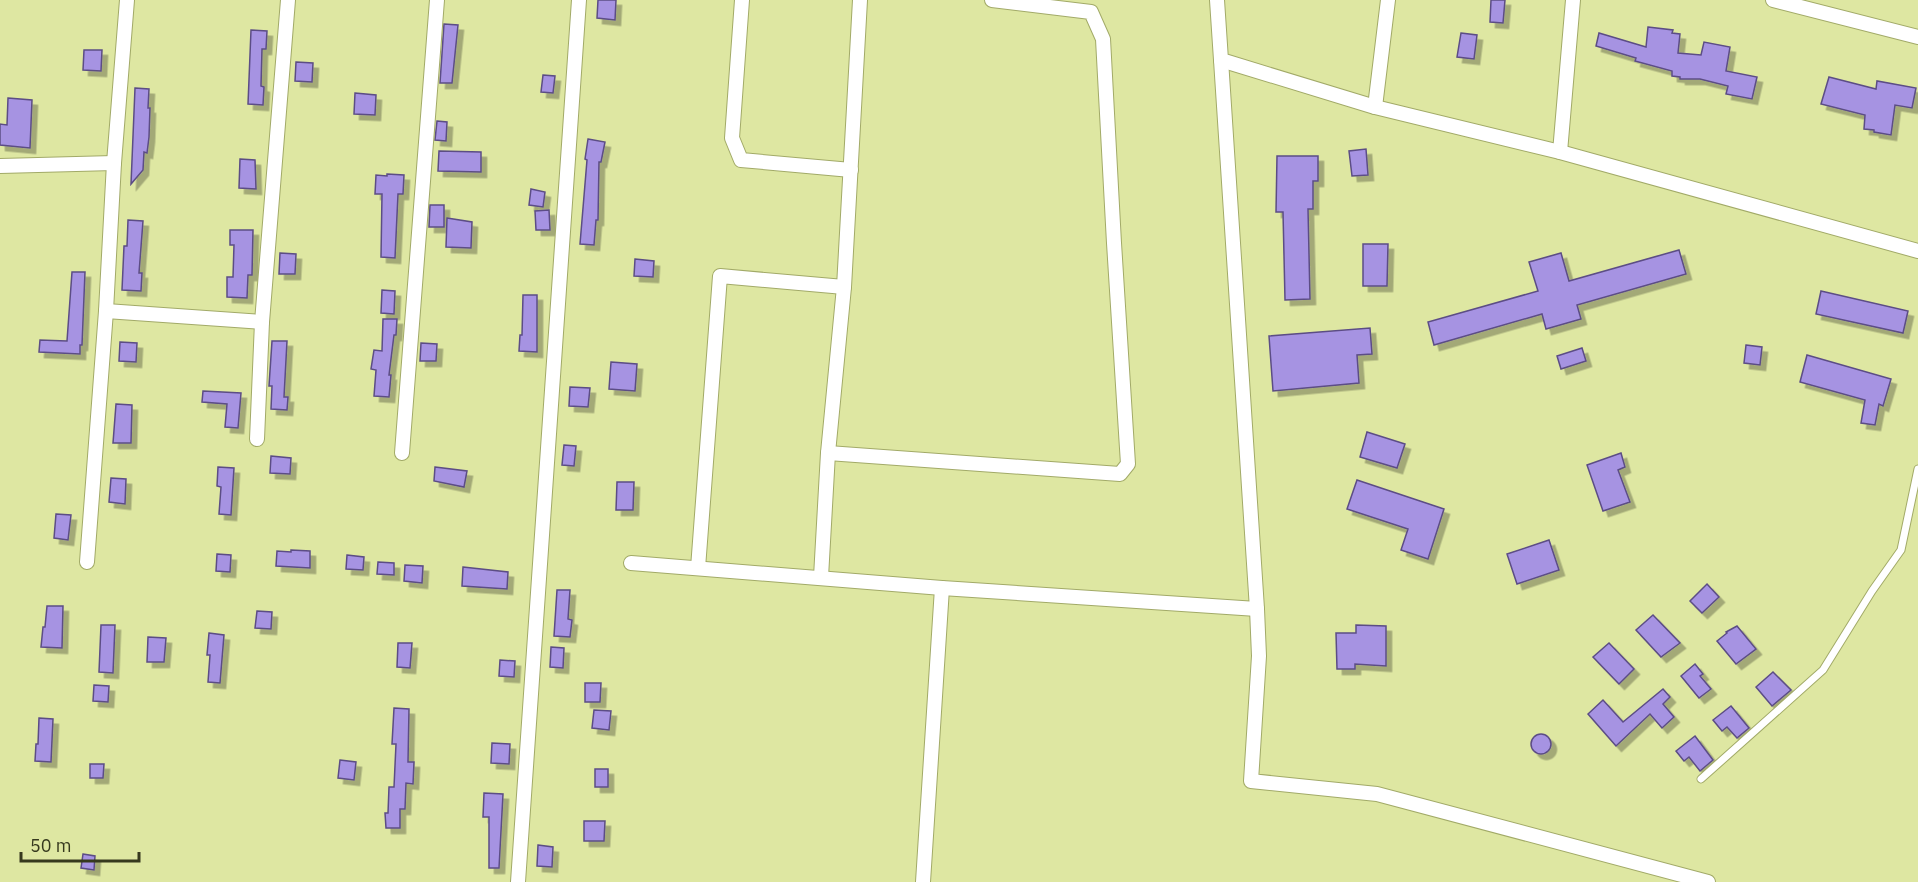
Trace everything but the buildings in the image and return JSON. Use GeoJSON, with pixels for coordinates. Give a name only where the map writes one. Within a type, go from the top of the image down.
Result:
{"type":"FeatureCollection","features":[{"type":"Feature","properties":{"kind":"street"},"geometry":{"type":"LineString","coordinates":[[87,562],[127,0]]}},
{"type":"Feature","properties":{"kind":"street"},"geometry":{"type":"LineString","coordinates":[[257,440],[262,322],[288,0]]}},
{"type":"Feature","properties":{"kind":"street"},"geometry":{"type":"LineString","coordinates":[[402,453],[436,0]]}},
{"type":"Feature","properties":{"kind":"street"},"geometry":{"type":"LineString","coordinates":[[518,882],[579,0]]}},
{"type":"Feature","properties":{"kind":"street"},"geometry":{"type":"LineString","coordinates":[[742,0],[732,138],[741,160],[851,170]]}},
{"type":"Feature","properties":{"kind":"street"},"geometry":{"type":"LineString","coordinates":[[821,577],[828,453],[844,287],[860,0]]}},
{"type":"Feature","properties":{"kind":"street"},"geometry":{"type":"LineString","coordinates":[[828,453],[1120,474],[1128,464],[1103,39],[1091,12],[992,0]]}},
{"type":"Feature","properties":{"kind":"street"},"geometry":{"type":"LineString","coordinates":[[1217,0],[1257,609],[1259,656],[1251,781],[1377,794],[1708,882]]}},
{"type":"Feature","properties":{"kind":"street"},"geometry":{"type":"LineString","coordinates":[[1376,107],[1388,0]]}},
{"type":"Feature","properties":{"kind":"street"},"geometry":{"type":"LineString","coordinates":[[1560,152],[1573,0]]}},
{"type":"Feature","properties":{"kind":"street"},"geometry":{"type":"LineString","coordinates":[[1773,0],[1918,38]]}},
{"type":"Feature","properties":{"kind":"street"},"geometry":{"type":"LineString","coordinates":[[1221,60],[1376,107],[1560,152],[1918,251]]}},
{"type":"Feature","properties":{"kind":"street"},"geometry":{"type":"LineString","coordinates":[[0,166],[114,163]]}},
{"type":"Feature","properties":{"kind":"street"},"geometry":{"type":"LineString","coordinates":[[698,568],[720,276],[844,287]]}},
{"type":"Feature","properties":{"kind":"street"},"geometry":{"type":"LineString","coordinates":[[106,311],[262,322]]}},
{"type":"Feature","properties":{"kind":"street"},"geometry":{"type":"LineString","coordinates":[[631,563],[942,588],[1257,609]]}},
{"type":"Feature","properties":{"kind":"street"},"geometry":{"type":"LineString","coordinates":[[923,882],[942,588]]}},
{"type":"Feature","properties":{"kind":"lane"},"geometry":{"type":"LineString","coordinates":[[1701,779],[1823,670],[1872,591],[1901,550],[1918,469]]}}]}
